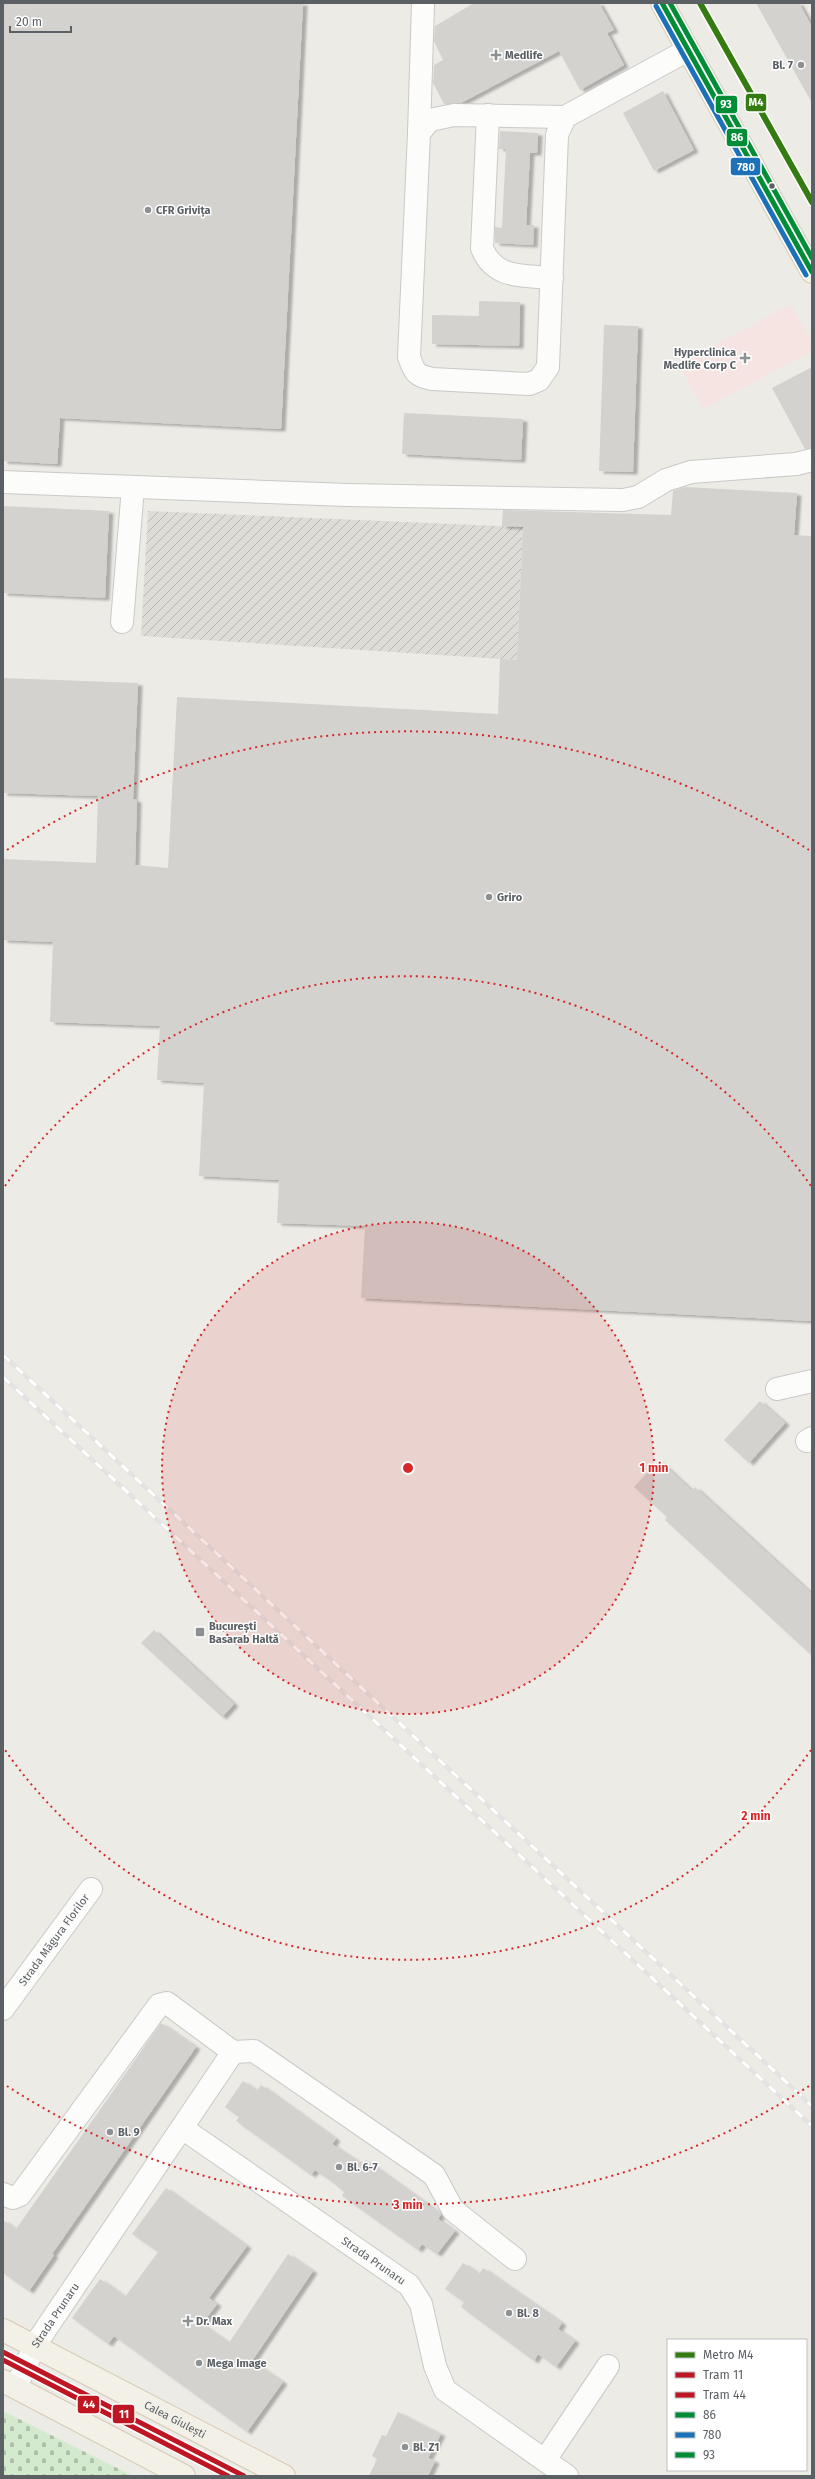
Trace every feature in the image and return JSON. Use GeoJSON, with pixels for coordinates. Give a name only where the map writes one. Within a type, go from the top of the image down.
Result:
{"type":"FeatureCollection","features":[{"type":"Feature","properties":{"kind":"main road"},"geometry":{"type":"LineString","coordinates":[[662,3],[812,272]]}},
{"type":"Feature","properties":{"kind":"main road","name":"Calea Giulești"},"geometry":{"type":"LineString","coordinates":[[3,2330],[35,2345],[284,2476]]}},
{"type":"Feature","properties":{"kind":"main road"},"geometry":{"type":"LineString","coordinates":[[9,2384],[184,2476]]}},
{"type":"Feature","properties":{"kind":"street"},"geometry":{"type":"LineString","coordinates":[[423,3],[409,357],[413,370],[419,376],[432,379],[529,384],[539,380],[548,367],[557,136],[563,122]]}},
{"type":"Feature","properties":{"kind":"street"},"geometry":{"type":"LineString","coordinates":[[419,133],[430,120],[439,116],[488,115],[563,122],[692,57]]}},
{"type":"Feature","properties":{"kind":"street"},"geometry":{"type":"LineString","coordinates":[[488,115],[482,248],[487,262],[501,272],[552,278]]}},
{"type":"Feature","properties":{"kind":"street"},"geometry":{"type":"LineString","coordinates":[[3,482],[133,487],[623,500],[638,497],[666,480],[691,472],[796,464],[812,460]]}},
{"type":"Feature","properties":{"kind":"street"},"geometry":{"type":"LineString","coordinates":[[122,622],[133,487]]}},
{"type":"Feature","properties":{"kind":"street"},"geometry":{"type":"LineString","coordinates":[[777,1389],[812,1380]]}},
{"type":"Feature","properties":{"kind":"street","name":"Strada Măgura Florilor"},"geometry":{"type":"LineString","coordinates":[[3,2009],[91,1890]]}},
{"type":"Feature","properties":{"kind":"street"},"geometry":{"type":"LineString","coordinates":[[3,2194],[13,2198],[20,2195],[159,2005],[167,2003],[233,2052],[254,2051],[434,2175],[453,2210],[515,2259]]}},
{"type":"Feature","properties":{"kind":"street","name":"Strada Prunaru"},"geometry":{"type":"LineString","coordinates":[[9,2384],[233,2052]]}},
{"type":"Feature","properties":{"kind":"street","name":"Strada Prunaru"},"geometry":{"type":"LineString","coordinates":[[182,2128],[409,2284],[421,2304],[435,2366],[445,2390],[567,2476]]}},
{"type":"Feature","properties":{"kind":"street"},"geometry":{"type":"LineString","coordinates":[[545,2460],[608,2366]]}},
{"type":"Feature","properties":{"kind":"shaded area","name":"Hyperclinica Medlife Corp C"},"geometry":{"type":"Polygon","coordinates":[[[791,304],[812,342],[812,351],[703,409],[679,365],[791,304]]]}},
{"type":"Feature","properties":{"kind":"shaded area"},"geometry":{"type":"Polygon","coordinates":[[[148,511],[523,527],[517,660],[141,636],[148,511]]]}},
{"type":"Feature","properties":{"kind":"green space"},"geometry":{"type":"Polygon","coordinates":[[[3,2411],[133,2476],[3,2476],[3,2411]]]}},
{"type":"Feature","properties":{"kind":"building","name":"CFR Grivița"},"geometry":{"type":"Polygon","coordinates":[[[3,3],[303,3],[281,429],[60,418],[57,464],[3,461],[3,3]]]}},
{"type":"Feature","properties":{"kind":"building","name":"Medlife"},"geometry":{"type":"Polygon","coordinates":[[[474,3],[599,3],[614,30],[607,33],[624,65],[580,90],[559,51],[461,103],[444,104],[433,83],[434,65],[443,60],[434,41],[435,26],[474,3]]]}},
{"type":"Feature","properties":{"kind":"building","name":"Bl. 7"},"geometry":{"type":"Polygon","coordinates":[[[756,3],[799,3],[812,27],[812,103],[756,3]]]}},
{"type":"Feature","properties":{"kind":"building"},"geometry":{"type":"Polygon","coordinates":[[[663,91],[694,150],[654,171],[623,113],[663,91]]]}},
{"type":"Feature","properties":{"kind":"building"},"geometry":{"type":"Polygon","coordinates":[[[500,131],[538,133],[537,153],[530,153],[526,225],[534,225],[533,245],[495,243],[495,227],[502,228],[506,149],[499,149],[500,131]]]}},
{"type":"Feature","properties":{"kind":"building"},"geometry":{"type":"Polygon","coordinates":[[[479,301],[520,302],[519,346],[432,344],[432,315],[479,316],[479,301]]]}},
{"type":"Feature","properties":{"kind":"building"},"geometry":{"type":"Polygon","coordinates":[[[604,325],[638,326],[633,472],[599,471],[604,325]]]}},
{"type":"Feature","properties":{"kind":"building"},"geometry":{"type":"Polygon","coordinates":[[[812,367],[812,448],[805,449],[772,388],[812,367]]]}},
{"type":"Feature","properties":{"kind":"building"},"geometry":{"type":"Polygon","coordinates":[[[404,413],[523,419],[521,460],[402,454],[404,413]]]}},
{"type":"Feature","properties":{"kind":"building","name":"Griro"},"geometry":{"type":"Polygon","coordinates":[[[685,487],[797,493],[794,535],[812,536],[812,1321],[361,1298],[365,1226],[277,1223],[279,1180],[199,1176],[204,1083],[157,1080],[160,1026],[50,1022],[53,942],[3,940],[3,859],[96,863],[98,796],[3,793],[3,678],[138,683],[133,799],[137,800],[135,865],[168,868],[177,697],[498,714],[500,659],[517,660],[523,527],[502,526],[503,510],[671,515],[673,491],[685,487]]]}},
{"type":"Feature","properties":{"kind":"building"},"geometry":{"type":"Polygon","coordinates":[[[3,506],[109,511],[105,598],[3,593],[3,506]]]}},
{"type":"Feature","properties":{"kind":"building"},"geometry":{"type":"Polygon","coordinates":[[[760,1401],[785,1423],[749,1463],[724,1440],[760,1401]]]}},
{"type":"Feature","properties":{"kind":"building"},"geometry":{"type":"Polygon","coordinates":[[[659,1460],[692,1491],[695,1487],[812,1594],[812,1656],[665,1520],[667,1517],[634,1487],[659,1460]]]}},
{"type":"Feature","properties":{"kind":"building"},"geometry":{"type":"Polygon","coordinates":[[[154,1630],[234,1704],[222,1717],[141,1643],[154,1630]]]}},
{"type":"Feature","properties":{"kind":"building","name":"Bl. 9"},"geometry":{"type":"Polygon","coordinates":[[[161,2023],[196,2047],[52,2254],[54,2255],[29,2291],[3,2273],[3,2220],[16,2229],[161,2023]]]}},
{"type":"Feature","properties":{"kind":"building","name":"Bl. 6-7"},"geometry":{"type":"Polygon","coordinates":[[[243,2081],[257,2091],[261,2085],[336,2139],[332,2144],[363,2165],[366,2160],[441,2214],[438,2219],[455,2231],[437,2254],[422,2244],[418,2250],[342,2196],[344,2192],[331,2181],[315,2170],[311,2175],[236,2121],[239,2117],[225,2107],[243,2081]]]}},
{"type":"Feature","properties":{"kind":"building"},"geometry":{"type":"Polygon","coordinates":[[[166,2188],[247,2246],[209,2298],[217,2304],[202,2324],[229,2343],[288,2254],[313,2271],[252,2361],[283,2382],[247,2432],[114,2336],[108,2344],[72,2318],[100,2279],[125,2297],[158,2252],[132,2234],[166,2188]]]}},
{"type":"Feature","properties":{"kind":"building","name":"Bl. 8"},"geometry":{"type":"Polygon","coordinates":[[[463,2263],[479,2274],[483,2268],[562,2323],[558,2329],[575,2341],[556,2367],[538,2354],[534,2361],[461,2307],[464,2302],[445,2289],[463,2263]]]}},
{"type":"Feature","properties":{"kind":"building","name":"Bl. Z1"},"geometry":{"type":"Polygon","coordinates":[[[398,2412],[441,2434],[428,2458],[435,2461],[428,2476],[369,2476],[377,2459],[372,2456],[382,2435],[386,2436],[398,2412]]]}},
{"type":"Feature","properties":{"kind":"railway"},"geometry":{"type":"LineString","coordinates":[[3,1355],[812,2106]]}},
{"type":"Feature","properties":{"kind":"railway"},"geometry":{"type":"LineString","coordinates":[[3,1377],[812,2126]]}},
{"type":"Feature","properties":{"kind":"metro line","name":"M4"},"geometry":{"type":"LineString","coordinates":[[700,3],[812,202]]}},
{"type":"Feature","properties":{"kind":"tram line","name":"11"},"geometry":{"type":"LineString","coordinates":[[3,2352],[244,2476]]}},
{"type":"Feature","properties":{"kind":"tram line","name":"44"},"geometry":{"type":"LineString","coordinates":[[3,2360],[228,2476]]}},
{"type":"Feature","properties":{"kind":"transit line","name":"86"},"geometry":{"type":"LineString","coordinates":[[662,3],[812,272]]}},
{"type":"Feature","properties":{"kind":"transit line","name":"93"},"geometry":{"type":"LineString","coordinates":[[670,3],[812,258]]}},
{"type":"Feature","properties":{"kind":"transit line","name":"780"},"geometry":{"type":"LineString","coordinates":[[656,6],[806,275]]}},
{"type":"Feature","properties":{"kind":"place","name":"Medlife"},"geometry":{"type":"Point","coordinates":[496,55]}},
{"type":"Feature","properties":{"kind":"place","name":"Bl. 7"},"geometry":{"type":"Point","coordinates":[801,65]}},
{"type":"Feature","properties":{"kind":"place","name":"CFR Grivița"},"geometry":{"type":"Point","coordinates":[148,210]}},
{"type":"Feature","properties":{"kind":"place","name":"Hyperclinica Medlife Corp C"},"geometry":{"type":"Point","coordinates":[745,358]}},
{"type":"Feature","properties":{"kind":"place","name":"Griro"},"geometry":{"type":"Point","coordinates":[489,897]}},
{"type":"Feature","properties":{"kind":"place","name":"București Basarab Haltă"},"geometry":{"type":"Point","coordinates":[200,1632]}},
{"type":"Feature","properties":{"kind":"place","name":"Bl. 9"},"geometry":{"type":"Point","coordinates":[110,2132]}},
{"type":"Feature","properties":{"kind":"place","name":"Bl. 6-7"},"geometry":{"type":"Point","coordinates":[339,2167]}},
{"type":"Feature","properties":{"kind":"place","name":"Bl. 8"},"geometry":{"type":"Point","coordinates":[509,2313]}},
{"type":"Feature","properties":{"kind":"place","name":"Dr. Max"},"geometry":{"type":"Point","coordinates":[188,2321]}},
{"type":"Feature","properties":{"kind":"place","name":"Mega Image"},"geometry":{"type":"Point","coordinates":[199,2363]}},
{"type":"Feature","properties":{"kind":"place","name":"Bl. Z1"},"geometry":{"type":"Point","coordinates":[405,2447]}}]}
